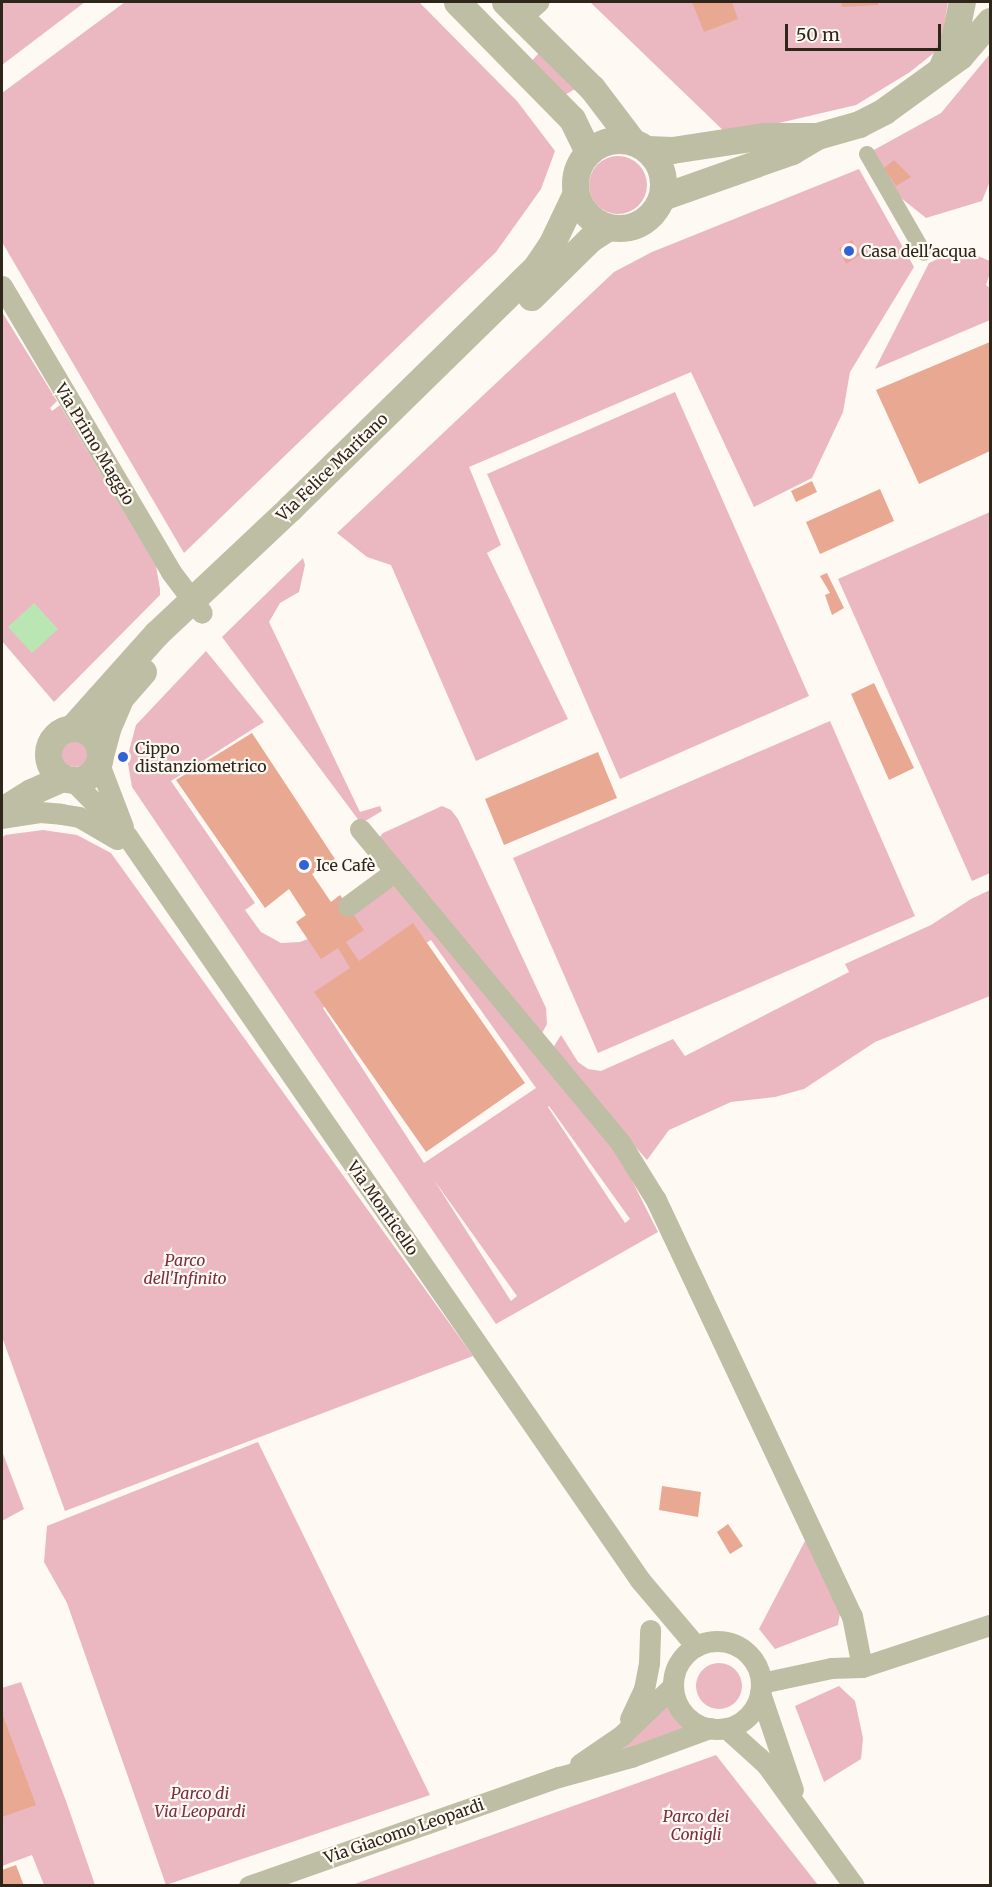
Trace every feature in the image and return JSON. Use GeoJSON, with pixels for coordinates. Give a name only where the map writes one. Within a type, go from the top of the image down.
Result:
{"type":"FeatureCollection","features":[{"type":"Feature","properties":{"kind":"street"},"geometry":{"type":"LineString","coordinates":[[457,2],[572,119],[588,152]]}},
{"type":"Feature","properties":{"kind":"street"},"geometry":{"type":"LineString","coordinates":[[941,70],[954,39],[962,2]]}},
{"type":"Feature","properties":{"kind":"street"},"geometry":{"type":"LineString","coordinates":[[497,42],[522,7],[640,146],[658,162],[663,179],[662,196],[654,212],[641,223],[625,229],[607,228],[593,221],[582,209],[575,195],[576,173],[588,152],[606,142],[620,140],[640,146],[672,150],[765,136],[818,136]]}},
{"type":"Feature","properties":{"kind":"street"},"geometry":{"type":"LineString","coordinates":[[662,196],[792,152],[818,136],[859,124],[884,111],[960,56],[990,21]]}},
{"type":"Feature","properties":{"kind":"street"},"geometry":{"type":"LineString","coordinates":[[867,154],[924,252]]}},
{"type":"Feature","properties":{"kind":"street","name":"Via Felice Maritano"},"geometry":{"type":"LineString","coordinates":[[100,758],[107,729],[120,698],[168,645],[196,607],[298,501],[536,267],[552,243],[575,195]]}},
{"type":"Feature","properties":{"kind":"street","name":"Via Felice Maritano"},"geometry":{"type":"LineString","coordinates":[[72,728],[105,688],[352,474],[590,239],[607,228]]}},
{"type":"Feature","properties":{"kind":"street","name":"Via Primo Maggio"},"geometry":{"type":"LineString","coordinates":[[2,286],[196,607]]}},
{"type":"Feature","properties":{"kind":"street"},"geometry":{"type":"LineString","coordinates":[[2,803],[47,752],[55,736],[72,728],[85,730],[96,739],[100,758],[93,773],[84,779],[67,780],[31,792],[2,810]]}},
{"type":"Feature","properties":{"kind":"street"},"geometry":{"type":"LineString","coordinates":[[47,752],[53,772],[67,780]]}},
{"type":"Feature","properties":{"kind":"street","name":"Via Monticello"},"geometry":{"type":"LineString","coordinates":[[100,758],[127,836]]}},
{"type":"Feature","properties":{"kind":"street","name":"Via Monticello"},"geometry":{"type":"LineString","coordinates":[[67,780],[127,836],[640,1580],[696,1646]]}},
{"type":"Feature","properties":{"kind":"street"},"geometry":{"type":"LineString","coordinates":[[2,818],[40,812],[79,817],[120,841],[166,893]]}},
{"type":"Feature","properties":{"kind":"street"},"geometry":{"type":"LineString","coordinates":[[360,829],[620,1142],[656,1200],[852,1616],[862,1667]]}},
{"type":"Feature","properties":{"kind":"street"},"geometry":{"type":"LineString","coordinates":[[348,906],[394,872]]}},
{"type":"Feature","properties":{"kind":"street","name":"Via Monticello"},"geometry":{"type":"LineString","coordinates":[[640,1580],[650,1630],[673,1682]]}},
{"type":"Feature","properties":{"kind":"street"},"geometry":{"type":"LineString","coordinates":[[718,1728],[748,1716],[761,1688],[770,1679],[779,1680],[831,1668],[862,1667],[990,1625]]}},
{"type":"Feature","properties":{"kind":"street","name":"Via Giacomo Leopardi"},"geometry":{"type":"LineString","coordinates":[[622,1735],[644,1689],[649,1663],[650,1630]]}},
{"type":"Feature","properties":{"kind":"street"},"geometry":{"type":"LineString","coordinates":[[798,1805],[761,1688],[758,1665],[747,1653],[728,1642],[712,1641],[696,1646],[678,1665],[673,1682],[675,1698],[688,1718],[718,1728],[766,1764],[798,1805],[854,1886]]}},
{"type":"Feature","properties":{"kind":"street","name":"Via Giacomo Leopardi"},"geometry":{"type":"LineString","coordinates":[[559,1777],[597,1754],[622,1735],[673,1682]]}},
{"type":"Feature","properties":{"kind":"street","name":"Via Giacomo Leopardi"},"geometry":{"type":"LineString","coordinates":[[249,1886],[559,1777],[631,1757],[718,1728]]}},
{"type":"Feature","properties":{"kind":"green space"},"geometry":{"type":"Polygon","coordinates":[[[2,2],[85,2],[2,65],[2,2]]]}},
{"type":"Feature","properties":{"kind":"green space"},"geometry":{"type":"Polygon","coordinates":[[[125,2],[419,2],[517,101],[555,151],[541,189],[496,252],[184,553],[2,242],[2,93],[125,2]]]}},
{"type":"Feature","properties":{"kind":"green space"},"geometry":{"type":"Polygon","coordinates":[[[590,2],[948,2],[940,48],[910,72],[856,105],[728,135],[590,2]]]}},
{"type":"Feature","properties":{"kind":"green space"},"geometry":{"type":"Polygon","coordinates":[[[539,53],[575,89],[563,96],[530,63],[539,53]]]}},
{"type":"Feature","properties":{"kind":"green space"},"geometry":{"type":"Polygon","coordinates":[[[990,54],[990,181],[982,201],[926,218],[896,194],[872,151],[941,113],[990,54]]]}},
{"type":"Feature","properties":{"kind":"green space"},"geometry":{"type":"Polygon","coordinates":[[[618,156],[629,158],[642,169],[647,185],[645,196],[634,209],[618,214],[607,212],[594,201],[589,185],[591,174],[602,161],[618,156]]]}},
{"type":"Feature","properties":{"kind":"green space"},"geometry":{"type":"Polygon","coordinates":[[[859,169],[914,267],[850,372],[843,412],[812,478],[754,507],[691,372],[469,467],[501,545],[487,553],[568,719],[476,761],[391,565],[367,557],[337,533],[614,272],[652,252],[859,169]]]}},
{"type":"Feature","properties":{"kind":"green space"},"geometry":{"type":"Polygon","coordinates":[[[968,252],[990,261],[990,273],[986,285],[990,288],[990,320],[875,369],[929,263],[944,256],[968,252]]]}},
{"type":"Feature","properties":{"kind":"green space"},"geometry":{"type":"Polygon","coordinates":[[[2,312],[57,401],[50,408],[52,411],[60,405],[156,566],[160,589],[160,595],[54,702],[2,641],[2,312]]]}},
{"type":"Feature","properties":{"kind":"green space"},"geometry":{"type":"Polygon","coordinates":[[[675,392],[809,696],[620,779],[487,474],[675,392]]]}},
{"type":"Feature","properties":{"kind":"green space"},"geometry":{"type":"Polygon","coordinates":[[[990,512],[990,873],[972,881],[838,579],[990,512]]]}},
{"type":"Feature","properties":{"kind":"green space"},"geometry":{"type":"Polygon","coordinates":[[[303,558],[305,565],[299,592],[280,603],[269,622],[360,812],[380,806],[382,811],[360,822],[222,637],[303,558]]]}},
{"type":"Feature","properties":{"kind":"green space"},"geometry":{"type":"Polygon","coordinates":[[[206,651],[264,722],[171,781],[255,903],[245,910],[261,932],[281,943],[300,942],[316,936],[395,878],[612,1141],[658,1232],[496,1324],[132,787],[127,758],[136,725],[206,651]],[[431,940],[323,1008],[424,1163],[536,1088],[431,940]],[[548,1107],[625,1223],[630,1219],[548,1107]],[[434,1180],[511,1301],[517,1296],[434,1180]]]}},
{"type":"Feature","properties":{"kind":"green space"},"geometry":{"type":"Polygon","coordinates":[[[830,721],[915,916],[598,1053],[513,858],[830,721]]]}},
{"type":"Feature","properties":{"kind":"green space"},"geometry":{"type":"Polygon","coordinates":[[[74,737],[85,741],[89,752],[85,763],[74,767],[63,763],[59,752],[63,741],[74,737]]]}},
{"type":"Feature","properties":{"kind":"green space"},"geometry":{"type":"Polygon","coordinates":[[[442,806],[451,810],[458,819],[546,1008],[547,1024],[541,1035],[378,839],[383,833],[442,806]]]}},
{"type":"Feature","properties":{"kind":"green space","name":"Parco dell'Infinito"},"geometry":{"type":"Polygon","coordinates":[[[43,830],[77,835],[111,853],[473,1356],[65,1511],[2,1337],[2,838],[5,835],[43,830]]]}},
{"type":"Feature","properties":{"kind":"green space"},"geometry":{"type":"Polygon","coordinates":[[[990,890],[990,996],[875,1042],[804,1089],[775,1097],[731,1102],[669,1130],[647,1160],[551,1051],[561,1035],[578,1062],[588,1069],[601,1071],[673,1039],[685,1056],[849,972],[845,964],[931,925],[971,899],[990,890]]]}},
{"type":"Feature","properties":{"kind":"green space","name":"Parco di Via Leopardi"},"geometry":{"type":"Polygon","coordinates":[[[258,1442],[430,1795],[166,1885],[67,1603],[44,1562],[47,1526],[258,1442]]]}},
{"type":"Feature","properties":{"kind":"green space"},"geometry":{"type":"Polygon","coordinates":[[[2,1451],[24,1509],[2,1521],[2,1451]]]}},
{"type":"Feature","properties":{"kind":"green space"},"geometry":{"type":"Polygon","coordinates":[[[806,1539],[840,1613],[838,1625],[775,1649],[759,1629],[806,1539]]]}},
{"type":"Feature","properties":{"kind":"green space"},"geometry":{"type":"Polygon","coordinates":[[[719,1663],[735,1670],[742,1686],[735,1702],[719,1709],[703,1702],[696,1686],[703,1670],[719,1663]]]}},
{"type":"Feature","properties":{"kind":"green space"},"geometry":{"type":"Polygon","coordinates":[[[21,1682],[95,1885],[44,1885],[32,1855],[2,1866],[2,1688],[21,1682]]]}},
{"type":"Feature","properties":{"kind":"green space"},"geometry":{"type":"Polygon","coordinates":[[[839,1686],[855,1701],[863,1738],[861,1759],[824,1782],[795,1706],[839,1686]]]}},
{"type":"Feature","properties":{"kind":"green space"},"geometry":{"type":"Polygon","coordinates":[[[668,1699],[670,1707],[688,1726],[615,1753],[668,1699]]]}},
{"type":"Feature","properties":{"kind":"green space","name":"Parco dei Conigli"},"geometry":{"type":"Polygon","coordinates":[[[716,1755],[818,1885],[352,1885],[716,1755]]]}},
{"type":"Feature","properties":{"kind":"shaded area"},"geometry":{"type":"Polygon","coordinates":[[[34,603],[58,629],[32,653],[8,627],[34,603]]]}},
{"type":"Feature","properties":{"kind":"building"},"geometry":{"type":"Polygon","coordinates":[[[692,2],[732,2],[738,19],[704,32],[692,2]]]}},
{"type":"Feature","properties":{"kind":"building"},"geometry":{"type":"Polygon","coordinates":[[[841,2],[878,2],[878,5],[842,7],[841,2]]]}},
{"type":"Feature","properties":{"kind":"building"},"geometry":{"type":"Polygon","coordinates":[[[894,160],[911,177],[896,186],[884,168],[894,160]]]}},
{"type":"Feature","properties":{"kind":"building","name":"Casa dell'acqua"},"geometry":{"type":"Polygon","coordinates":[[[852,240],[860,255],[846,264],[839,248],[852,240]]]}},
{"type":"Feature","properties":{"kind":"building"},"geometry":{"type":"Polygon","coordinates":[[[990,342],[990,451],[919,484],[876,390],[990,342]]]}},
{"type":"Feature","properties":{"kind":"building"},"geometry":{"type":"Polygon","coordinates":[[[812,481],[817,492],[796,502],[791,491],[812,481]]]}},
{"type":"Feature","properties":{"kind":"building"},"geometry":{"type":"Polygon","coordinates":[[[880,489],[894,521],[820,554],[806,522],[880,489]]]}},
{"type":"Feature","properties":{"kind":"building"},"geometry":{"type":"Polygon","coordinates":[[[827,573],[844,608],[832,615],[825,595],[830,593],[820,576],[827,573]]]}},
{"type":"Feature","properties":{"kind":"building"},"geometry":{"type":"Polygon","coordinates":[[[874,683],[914,768],[889,780],[851,694],[874,683]]]}},
{"type":"Feature","properties":{"kind":"building"},"geometry":{"type":"Polygon","coordinates":[[[252,733],[335,859],[312,874],[331,902],[340,895],[364,930],[346,942],[359,961],[413,923],[525,1083],[426,1152],[314,992],[350,968],[338,948],[321,959],[296,922],[306,915],[289,889],[265,908],[176,780],[252,733]]]}},
{"type":"Feature","properties":{"kind":"building"},"geometry":{"type":"Polygon","coordinates":[[[598,752],[617,798],[504,845],[485,799],[598,752]]]}},
{"type":"Feature","properties":{"kind":"building"},"geometry":{"type":"Polygon","coordinates":[[[662,1486],[701,1492],[698,1517],[659,1510],[662,1486]]]}},
{"type":"Feature","properties":{"kind":"building"},"geometry":{"type":"Polygon","coordinates":[[[728,1524],[743,1546],[730,1554],[717,1532],[728,1524]]]}},
{"type":"Feature","properties":{"kind":"building"},"geometry":{"type":"Polygon","coordinates":[[[2,1713],[36,1805],[2,1817],[2,1713]]]}},
{"type":"Feature","properties":{"kind":"building"},"geometry":{"type":"Polygon","coordinates":[[[16,1865],[24,1886],[2,1886],[2,1870],[16,1865]]]}},
{"type":"Feature","properties":{"kind":"place","name":"Casa dell'acqua"},"geometry":{"type":"Point","coordinates":[849,251]}},
{"type":"Feature","properties":{"kind":"place","name":"Cippo distanziometrico"},"geometry":{"type":"Point","coordinates":[123,757]}},
{"type":"Feature","properties":{"kind":"place","name":"Ice Cafè"},"geometry":{"type":"Point","coordinates":[304,865]}}]}
